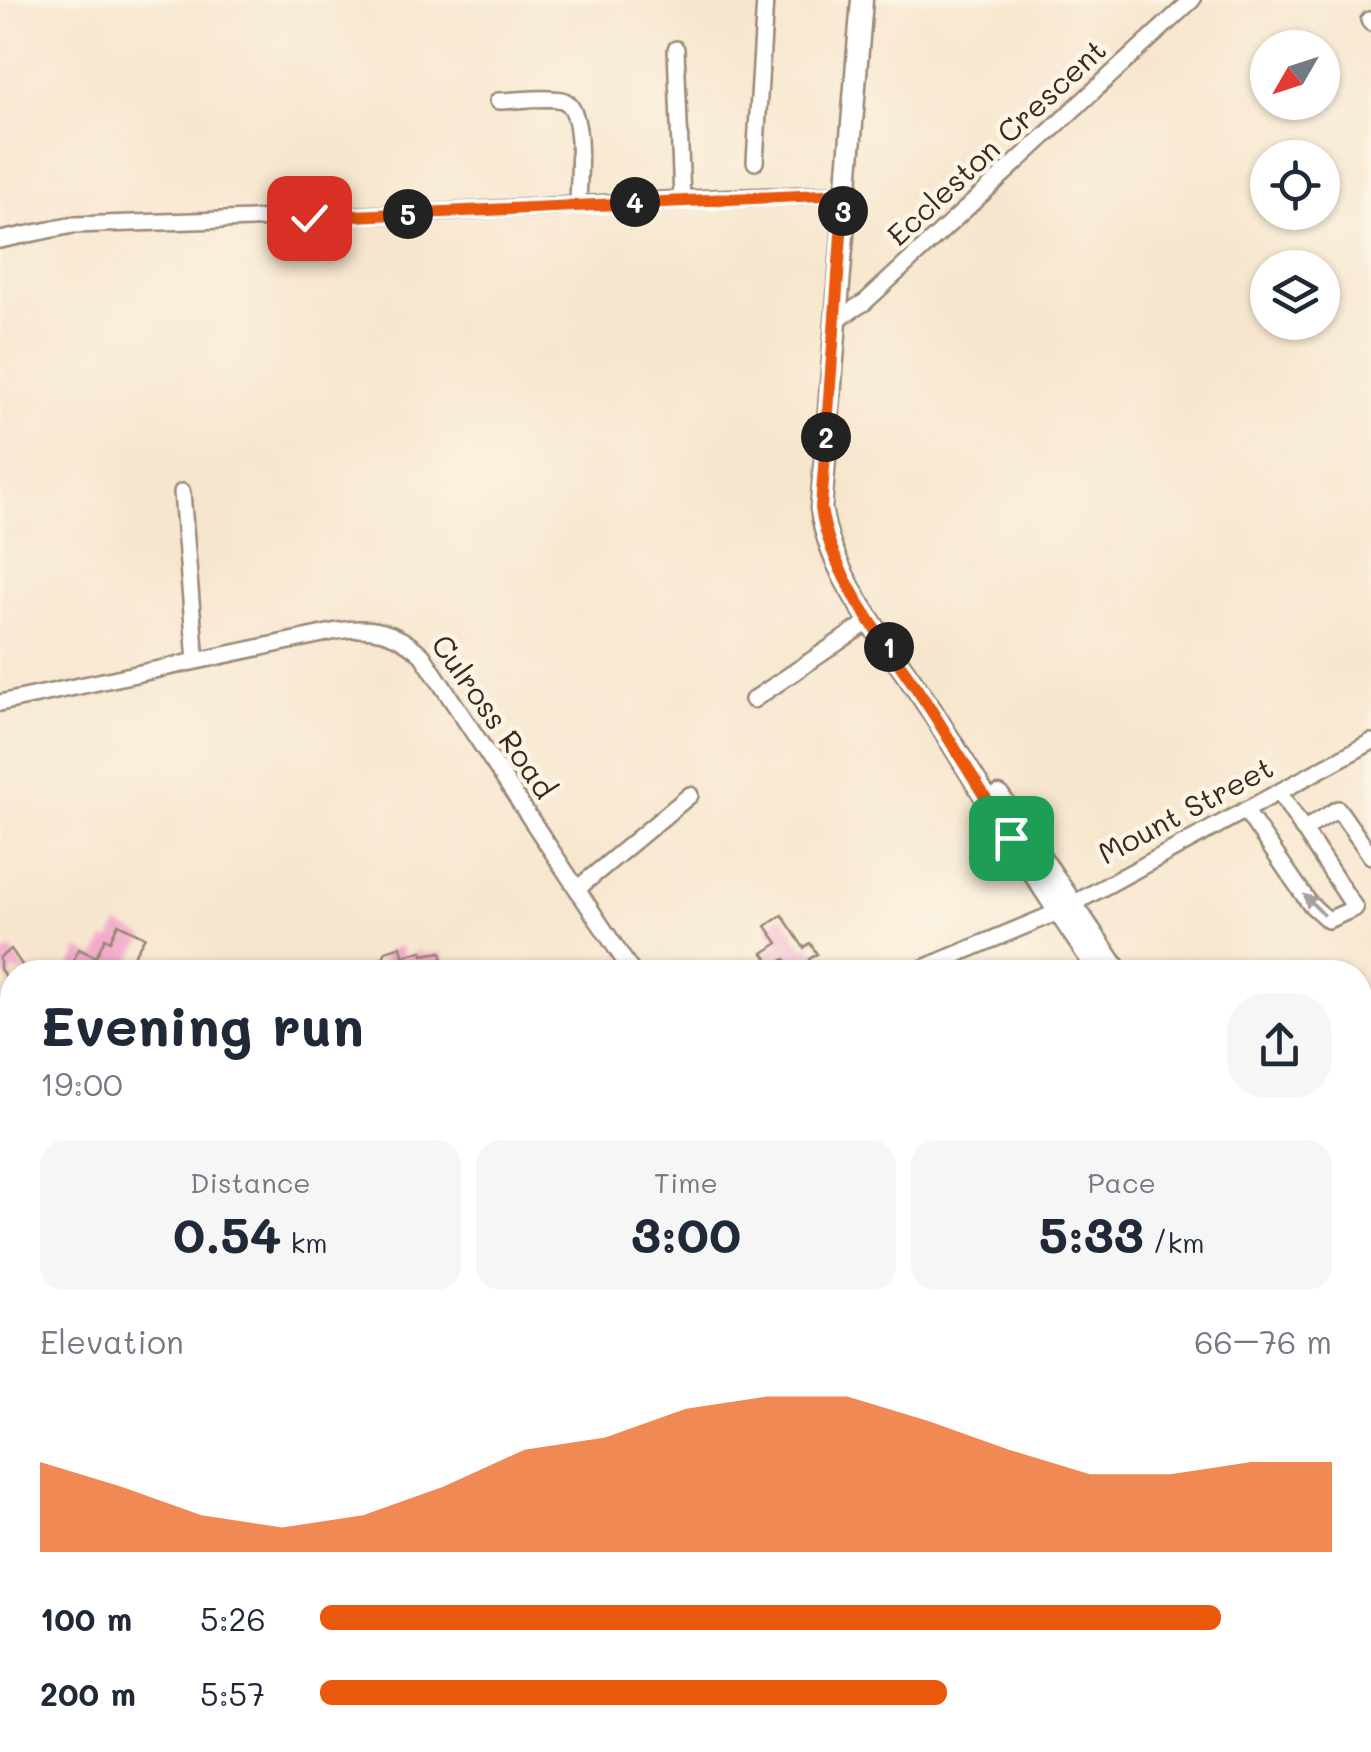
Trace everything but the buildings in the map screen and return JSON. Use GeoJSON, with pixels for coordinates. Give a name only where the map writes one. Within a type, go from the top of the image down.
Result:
{"type":"FeatureCollection","features":[{"type":"Feature","properties":{"kind":"main road"},"geometry":{"type":"LineString","coordinates":[[862,0],[834,321],[821,508],[824,531],[832,553],[871,620],[938,721],[972,758],[1066,908],[1094,960]]}},
{"type":"Feature","properties":{"kind":"main road"},"geometry":{"type":"LineString","coordinates":[[1066,908],[1108,960]]}},
{"type":"Feature","properties":{"kind":"street"},"geometry":{"type":"LineString","coordinates":[[754,162],[765,0]]}},
{"type":"Feature","properties":{"kind":"street","name":"Eccleston Crescent"},"geometry":{"type":"LineString","coordinates":[[834,321],[865,302],[1192,0]]}},
{"type":"Feature","properties":{"kind":"street"},"geometry":{"type":"LineString","coordinates":[[676,50],[682,199]]}},
{"type":"Feature","properties":{"kind":"street"},"geometry":{"type":"LineString","coordinates":[[498,102],[560,100],[570,104],[578,119],[578,205]]}},
{"type":"Feature","properties":{"kind":"street"},"geometry":{"type":"LineString","coordinates":[[0,240],[73,225],[844,194]]}},
{"type":"Feature","properties":{"kind":"street"},"geometry":{"type":"LineString","coordinates":[[182,492],[196,661]]}},
{"type":"Feature","properties":{"kind":"street"},"geometry":{"type":"LineString","coordinates":[[754,700],[871,620]]}},
{"type":"Feature","properties":{"kind":"street","name":"Culross Road"},"geometry":{"type":"LineString","coordinates":[[0,703],[357,628],[394,634],[422,655],[624,960]]}},
{"type":"Feature","properties":{"kind":"street","name":"Mount Street"},"geometry":{"type":"LineString","coordinates":[[942,960],[1066,908],[1371,742]]}},
{"type":"Feature","properties":{"kind":"street"},"geometry":{"type":"LineString","coordinates":[[1279,792],[1355,908]]}},
{"type":"Feature","properties":{"kind":"street"},"geometry":{"type":"LineString","coordinates":[[577,889],[690,796]]}},
{"type":"Feature","properties":{"kind":"street"},"geometry":{"type":"LineString","coordinates":[[1245,810],[1310,904],[1328,920],[1371,900]]}},
{"type":"Feature","properties":{"kind":"street"},"geometry":{"type":"LineString","coordinates":[[1304,830],[1338,810],[1371,856]]}},
{"type":"Feature","properties":{"kind":"street"},"geometry":{"type":"LineString","coordinates":[[1170,828],[1180,845]]}},
{"type":"Feature","properties":{"kind":"route"},"geometry":{"type":"LineString","coordinates":[[309,218],[844,194],[821,508],[824,531],[832,553],[871,620],[1011,838]]}}]}
